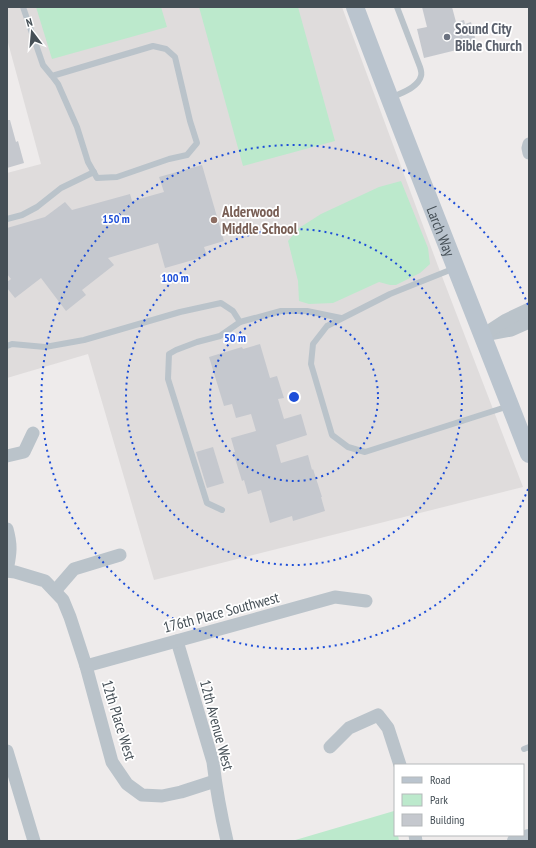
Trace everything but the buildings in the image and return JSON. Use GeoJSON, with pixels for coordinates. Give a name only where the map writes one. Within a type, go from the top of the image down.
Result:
{"type":"FeatureCollection","features":[{"type":"Feature","properties":{"kind":"main road","name":"Larch Way"},"geometry":{"type":"LineString","coordinates":[[355,7],[529,454]]}},
{"type":"Feature","properties":{"kind":"street"},"geometry":{"type":"LineString","coordinates":[[529,144],[529,154]]}},
{"type":"Feature","properties":{"kind":"street"},"geometry":{"type":"LineString","coordinates":[[483,335],[506,320],[529,309]]}},
{"type":"Feature","properties":{"kind":"street"},"geometry":{"type":"LineString","coordinates":[[483,335],[511,330],[529,322]]}},
{"type":"Feature","properties":{"kind":"street"},"geometry":{"type":"LineString","coordinates":[[7,456],[24,452],[33,433]]}},
{"type":"Feature","properties":{"kind":"street"},"geometry":{"type":"LineString","coordinates":[[7,529],[11,548],[7,571]]}},
{"type":"Feature","properties":{"kind":"street"},"geometry":{"type":"LineString","coordinates":[[55,591],[74,569],[120,555]]}},
{"type":"Feature","properties":{"kind":"street","name":"12th Place West"},"geometry":{"type":"LineString","coordinates":[[7,571],[45,581],[63,600],[86,666],[112,762],[126,784],[142,795],[162,796],[181,792],[215,781]]}},
{"type":"Feature","properties":{"kind":"street","name":"176th Place Southwest"},"geometry":{"type":"LineString","coordinates":[[86,666],[335,597],[366,601]]}},
{"type":"Feature","properties":{"kind":"street","name":"12th Avenue West"},"geometry":{"type":"LineString","coordinates":[[177,641],[213,762],[215,781],[227,841]]}},
{"type":"Feature","properties":{"kind":"street"},"geometry":{"type":"LineString","coordinates":[[330,747],[349,728],[378,715],[388,728],[400,764]]}},
{"type":"Feature","properties":{"kind":"street"},"geometry":{"type":"LineString","coordinates":[[7,752],[34,841]]}},
{"type":"Feature","properties":{"kind":"street"},"geometry":{"type":"LineString","coordinates":[[515,841],[529,838]]}},
{"type":"Feature","properties":{"kind":"lane"},"geometry":{"type":"LineString","coordinates":[[23,7],[42,65],[58,84],[77,127],[88,162],[97,178],[117,177],[187,155],[197,143],[174,57],[166,49],[153,46],[52,76]]}},
{"type":"Feature","properties":{"kind":"lane"},"geometry":{"type":"LineString","coordinates":[[390,98],[412,88],[419,82],[421,75],[414,50],[397,7]]}},
{"type":"Feature","properties":{"kind":"lane"},"geometry":{"type":"LineString","coordinates":[[7,219],[37,207],[61,188],[94,172]]}},
{"type":"Feature","properties":{"kind":"lane"},"geometry":{"type":"LineString","coordinates":[[456,267],[390,294],[327,326],[314,344],[311,364],[332,435],[348,447],[365,452],[510,405]]}},
{"type":"Feature","properties":{"kind":"lane"},"geometry":{"type":"LineString","coordinates":[[7,346],[12,344],[45,347],[84,340],[180,312],[221,302],[233,311],[240,322]]}},
{"type":"Feature","properties":{"kind":"lane"},"geometry":{"type":"LineString","coordinates":[[222,510],[206,503],[168,379],[168,354],[197,342],[220,336],[240,322],[281,311],[307,311],[341,318]]}},
{"type":"Feature","properties":{"kind":"shaded area"},"geometry":{"type":"Polygon","coordinates":[[[7,7],[342,7],[438,266],[523,487],[154,580],[88,354],[7,378],[7,173],[41,164],[7,39],[7,7]]]}},
{"type":"Feature","properties":{"kind":"green space"},"geometry":{"type":"Polygon","coordinates":[[[36,7],[161,7],[167,27],[52,59],[36,7]]]}},
{"type":"Feature","properties":{"kind":"green space"},"geometry":{"type":"Polygon","coordinates":[[[199,7],[298,7],[335,141],[243,166],[199,7]]]}},
{"type":"Feature","properties":{"kind":"green space"},"geometry":{"type":"Polygon","coordinates":[[[401,181],[428,248],[430,264],[420,273],[396,285],[379,282],[333,303],[309,304],[299,301],[298,281],[288,241],[299,228],[321,214],[379,187],[401,181]]]}},
{"type":"Feature","properties":{"kind":"green space"},"geometry":{"type":"Polygon","coordinates":[[[394,811],[394,836],[398,836],[399,841],[292,841],[394,811]]]}},
{"type":"Feature","properties":{"kind":"place","name":"Sound City Bible Church"},"geometry":{"type":"Point","coordinates":[447,37]}},
{"type":"Feature","properties":{"kind":"place","name":"Alderwood Middle School"},"geometry":{"type":"Point","coordinates":[214,220]}}]}
